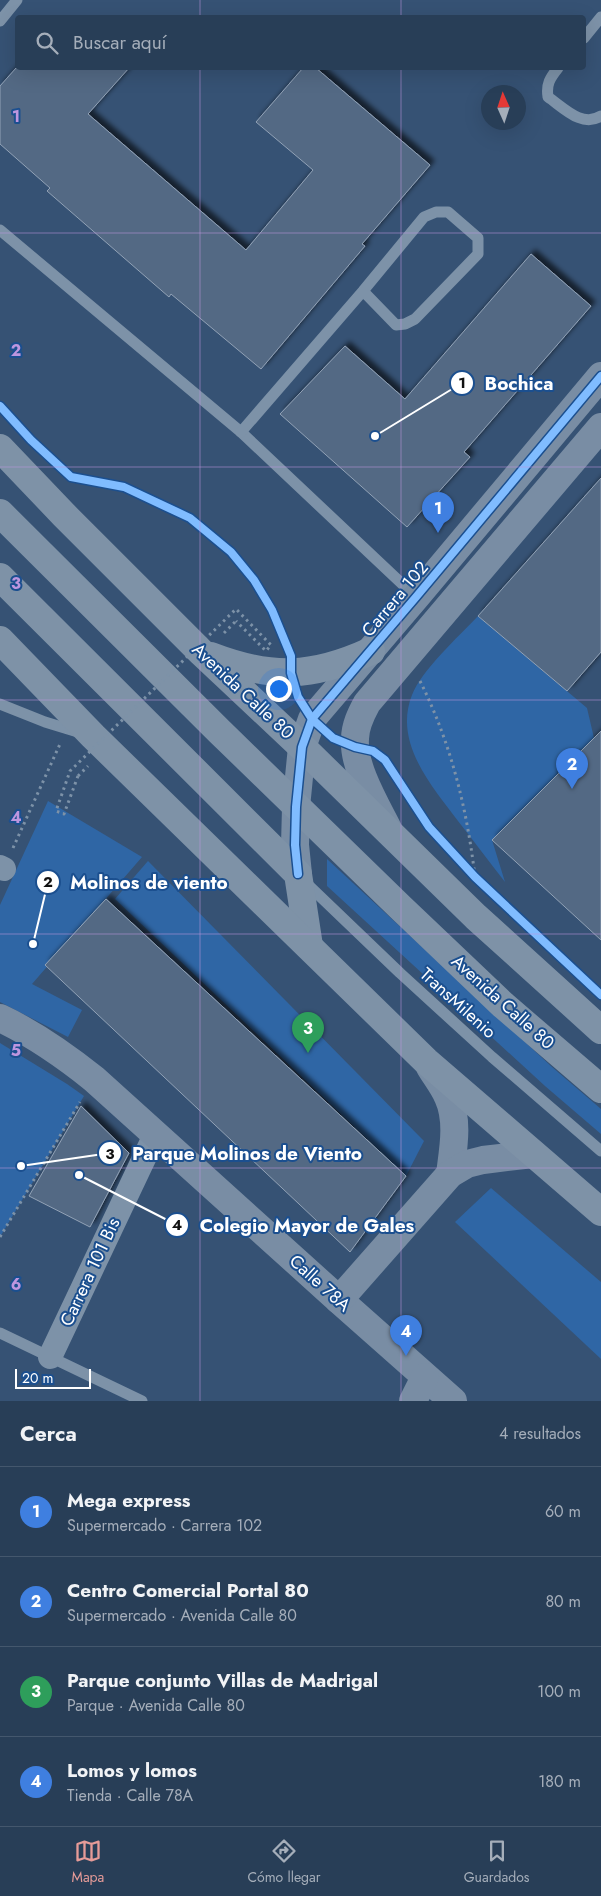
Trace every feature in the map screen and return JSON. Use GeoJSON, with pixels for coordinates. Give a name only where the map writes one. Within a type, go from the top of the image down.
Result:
{"type":"FeatureCollection","features":[{"type":"Feature","properties":{"kind":"highway","name":"Avenida Calle 80"},"geometry":{"type":"LineString","coordinates":[[0,448],[201,652],[302,747],[392,837],[476,917],[601,1030]]}},
{"type":"Feature","properties":{"kind":"highway","name":"Avenida Calle 80"},"geometry":{"type":"LineString","coordinates":[[0,513],[296,806],[503,1005],[601,1089]]}},
{"type":"Feature","properties":{"kind":"highway"},"geometry":{"type":"LineString","coordinates":[[0,577],[298,874],[309,946]]}},
{"type":"Feature","properties":{"kind":"highway"},"geometry":{"type":"LineString","coordinates":[[0,640],[92,736],[426,1061],[601,1212]]}},
{"type":"Feature","properties":{"kind":"highway"},"geometry":{"type":"LineString","coordinates":[[201,652],[234,665],[267,672],[291,673],[328,668],[346,662],[370,650]]}},
{"type":"Feature","properties":{"kind":"street","name":"Carrera 102"},"geometry":{"type":"LineString","coordinates":[[298,874],[295,845],[296,806],[302,747],[312,718],[598,384]]}},
{"type":"Feature","properties":{"kind":"street"},"geometry":{"type":"LineString","coordinates":[[392,837],[363,779],[354,747],[354,738],[363,710],[601,427]]}},
{"type":"Feature","properties":{"kind":"street","name":"Calle 78A"},"geometry":{"type":"LineString","coordinates":[[0,1018],[21,1028],[59,1052],[94,1078],[339,1300],[419,1389],[453,1401]]}},
{"type":"Feature","properties":{"kind":"street"},"geometry":{"type":"LineString","coordinates":[[426,1061],[449,1098],[453,1113],[455,1140],[450,1174]]}},
{"type":"Feature","properties":{"kind":"street","name":"Carrera 101 Bis"},"geometry":{"type":"LineString","coordinates":[[50,1357],[156,1133]]}},
{"type":"Feature","properties":{"kind":"street"},"geometry":{"type":"LineString","coordinates":[[339,1300],[450,1174],[467,1164],[482,1160],[533,1154]]}},
{"type":"Feature","properties":{"kind":"lane"},"geometry":{"type":"LineString","coordinates":[[0,21],[16,0]]}},
{"type":"Feature","properties":{"kind":"lane"},"geometry":{"type":"LineString","coordinates":[[586,36],[601,17]]}},
{"type":"Feature","properties":{"kind":"lane"},"geometry":{"type":"LineString","coordinates":[[556,70],[549,79],[548,97],[583,121],[593,121],[601,116]]}},
{"type":"Feature","properties":{"kind":"lane"},"geometry":{"type":"LineString","coordinates":[[240,432],[363,292],[424,218],[436,212],[448,212],[478,238],[478,254],[415,319],[405,324],[396,325],[363,292]]}},
{"type":"Feature","properties":{"kind":"lane"},"geometry":{"type":"LineString","coordinates":[[0,230],[240,432],[416,598]]}},
{"type":"Feature","properties":{"kind":"lane"},"geometry":{"type":"LineString","coordinates":[[0,704],[45,722],[92,736]]}},
{"type":"Feature","properties":{"kind":"lane","name":"TransMilenio"},"geometry":{"type":"LineString","coordinates":[[298,874],[414,986],[492,1057],[601,1151]]}},
{"type":"Feature","properties":{"kind":"lane"},"geometry":{"type":"LineString","coordinates":[[0,1333],[142,1401]]}},
{"type":"Feature","properties":{"kind":"path"},"geometry":{"type":"LineString","coordinates":[[78,776],[64,814],[56,811],[70,772],[236,609],[272,645],[266,651],[236,621]]}},
{"type":"Feature","properties":{"kind":"path"},"geometry":{"type":"LineString","coordinates":[[418,677],[440,726],[453,763],[463,800],[475,877]]}},
{"type":"Feature","properties":{"kind":"path"},"geometry":{"type":"LineString","coordinates":[[2,868],[63,737]]}},
{"type":"Feature","properties":{"kind":"path"},"geometry":{"type":"LineString","coordinates":[[462,863],[482,883]]}},
{"type":"Feature","properties":{"kind":"path"},"geometry":{"type":"LineString","coordinates":[[0,1237],[94,1078]]}},
{"type":"Feature","properties":{"kind":"shaded area"},"geometry":{"type":"Polygon","coordinates":[[[478,616],[587,708],[594,738],[492,840],[505,882],[427,778],[411,747],[408,730],[407,713],[412,695],[423,675],[478,616]]]}},
{"type":"Feature","properties":{"kind":"shaded area"},"geometry":{"type":"Polygon","coordinates":[[[48,801],[142,857],[32,984],[82,1010],[68,1037],[0,1002],[0,905],[48,801]]]}},
{"type":"Feature","properties":{"kind":"shaded area"},"geometry":{"type":"Polygon","coordinates":[[[327,859],[552,1067],[601,1109],[601,1134],[545,1086],[327,886],[327,859]]]}},
{"type":"Feature","properties":{"kind":"shaded area"},"geometry":{"type":"Polygon","coordinates":[[[148,861],[424,1141],[406,1176],[115,899],[148,861]]]}},
{"type":"Feature","properties":{"kind":"shaded area"},"geometry":{"type":"Polygon","coordinates":[[[0,1043],[84,1096],[0,1237],[0,1043]]]}},
{"type":"Feature","properties":{"kind":"shaded area"},"geometry":{"type":"Polygon","coordinates":[[[491,1188],[601,1282],[601,1359],[455,1222],[491,1188]]]}},
{"type":"Feature","properties":{"kind":"building"},"geometry":{"type":"Polygon","coordinates":[[[15,69],[127,70],[88,114],[246,250],[313,170],[256,122],[301,70],[318,70],[430,165],[362,244],[365,246],[261,369],[171,294],[169,297],[47,191],[50,188],[0,144],[0,86],[15,69]]]}},
{"type":"Feature","properties":{"kind":"building"},"geometry":{"type":"Polygon","coordinates":[[[531,254],[591,306],[464,452],[470,457],[407,527],[280,414],[345,346],[405,399],[531,254]]]}},
{"type":"Feature","properties":{"kind":"building"},"geometry":{"type":"Polygon","coordinates":[[[601,478],[601,652],[567,691],[478,616],[601,478]]]}},
{"type":"Feature","properties":{"kind":"building"},"geometry":{"type":"Polygon","coordinates":[[[601,731],[601,940],[492,840],[601,731]]]}},
{"type":"Feature","properties":{"kind":"building"},"geometry":{"type":"Polygon","coordinates":[[[106,899],[406,1176],[350,1252],[45,965],[106,899]]]}},
{"type":"Feature","properties":{"kind":"building"},"geometry":{"type":"Polygon","coordinates":[[[81,1106],[129,1153],[90,1227],[29,1196],[81,1106]]]}},
{"type":"Feature","properties":{"kind":"cycle path"},"geometry":{"type":"LineString","coordinates":[[298,874],[295,845],[296,807],[302,747],[312,719],[601,376]]}},
{"type":"Feature","properties":{"kind":"cycle path"},"geometry":{"type":"LineString","coordinates":[[0,406],[31,440],[71,477],[124,487],[190,518],[231,552],[254,580],[272,610],[291,656],[291,673],[298,697],[312,719],[333,738],[355,747],[373,751],[385,760],[429,827],[475,877],[601,995]]}},
{"type":"Feature","properties":{"kind":"place","name":"Bochica"},"geometry":{"type":"Point","coordinates":[375,436]}},
{"type":"Feature","properties":{"kind":"place","name":"Mega express"},"geometry":{"type":"Point","coordinates":[438,533]}},
{"type":"Feature","properties":{"kind":"place","name":"Centro Comercial Portal 80"},"geometry":{"type":"Point","coordinates":[572,789]}},
{"type":"Feature","properties":{"kind":"place","name":"Molinos de viento"},"geometry":{"type":"Point","coordinates":[33,944]}},
{"type":"Feature","properties":{"kind":"place","name":"Parque conjunto Villas de Madrigal"},"geometry":{"type":"Point","coordinates":[308,1053]}},
{"type":"Feature","properties":{"kind":"place","name":"Parque Molinos de Viento"},"geometry":{"type":"Point","coordinates":[21,1166]}},
{"type":"Feature","properties":{"kind":"place","name":"Colegio Mayor de Gales"},"geometry":{"type":"Point","coordinates":[79,1175]}},
{"type":"Feature","properties":{"kind":"place","name":"Lomos y lomos"},"geometry":{"type":"Point","coordinates":[406,1356]}}]}
